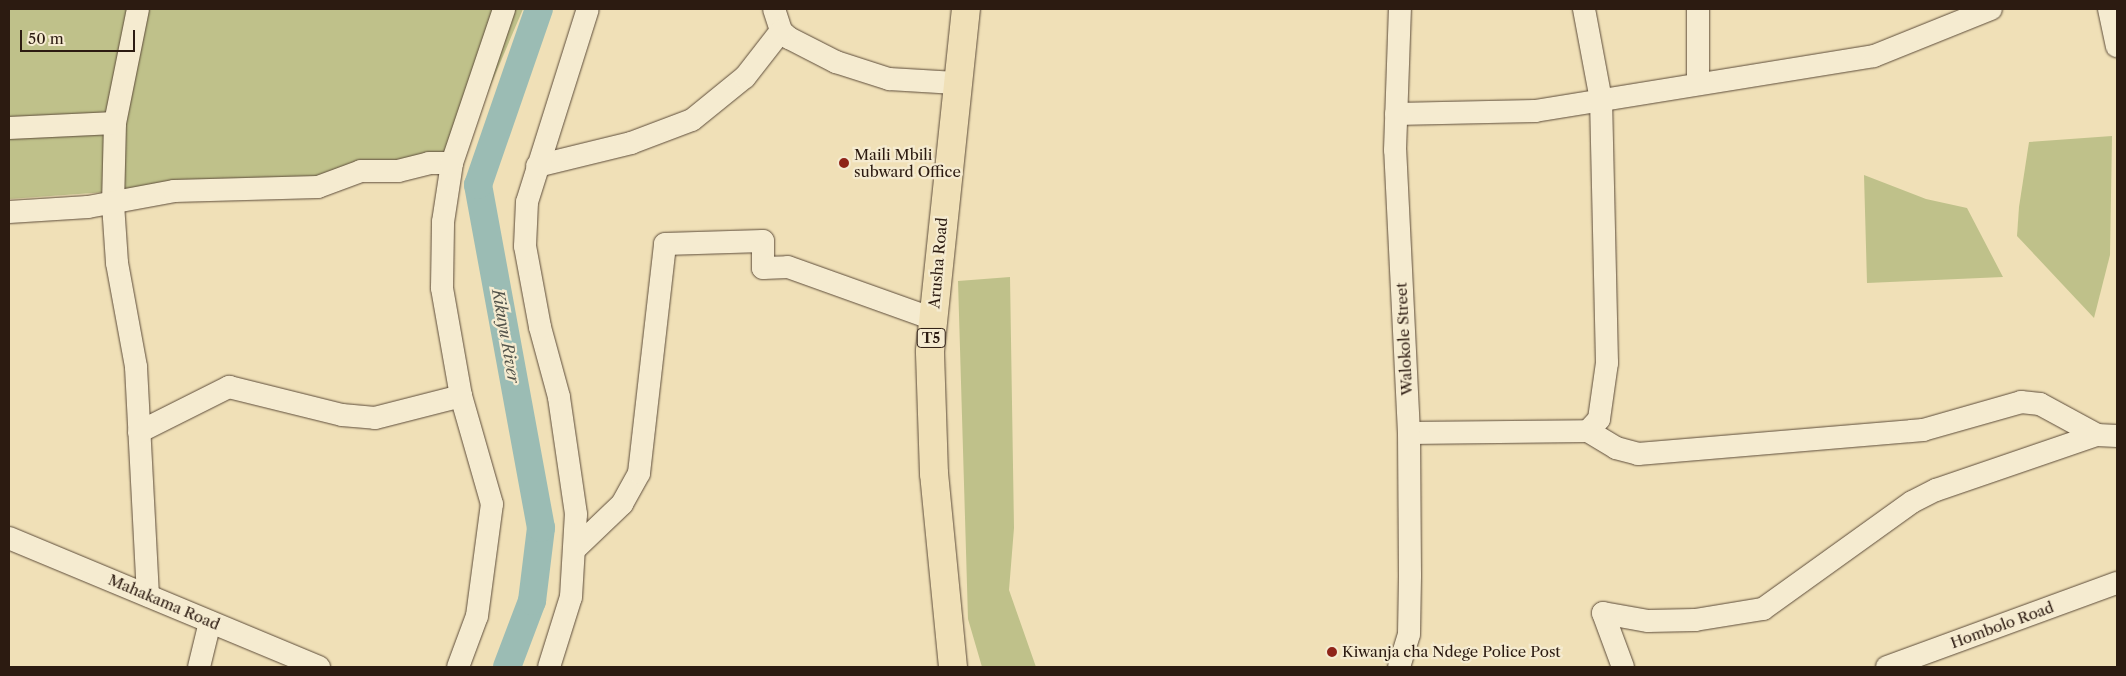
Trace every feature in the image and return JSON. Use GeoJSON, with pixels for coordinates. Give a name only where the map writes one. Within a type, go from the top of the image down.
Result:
{"type":"FeatureCollection","features":[{"type":"Feature","properties":{"kind":"highway","name":"Arusha Road"},"geometry":{"type":"LineString","coordinates":[[953,667],[934,474],[932,319],[956,83],[966,9]]}},
{"type":"Feature","properties":{"kind":"street"},"geometry":{"type":"LineString","coordinates":[[138,9],[114,122],[113,204],[118,263],[136,367],[148,596]]}},
{"type":"Feature","properties":{"kind":"street"},"geometry":{"type":"LineString","coordinates":[[458,667],[477,616],[492,504],[461,396],[442,288],[443,222],[452,163],[504,9]]}},
{"type":"Feature","properties":{"kind":"street"},"geometry":{"type":"LineString","coordinates":[[549,667],[571,597],[576,548],[574,487],[525,246],[527,202],[588,9]]}},
{"type":"Feature","properties":{"kind":"street"},"geometry":{"type":"LineString","coordinates":[[774,9],[781,31],[867,75],[956,83]]}},
{"type":"Feature","properties":{"kind":"street","name":"Walokole Street"},"geometry":{"type":"LineString","coordinates":[[1399,667],[1409,634],[1409,433],[1396,114],[1400,9]]}},
{"type":"Feature","properties":{"kind":"street"},"geometry":{"type":"LineString","coordinates":[[1584,9],[1601,100],[1606,363],[1604,405],[1588,431]]}},
{"type":"Feature","properties":{"kind":"street"},"geometry":{"type":"LineString","coordinates":[[1698,9],[1698,82]]}},
{"type":"Feature","properties":{"kind":"street"},"geometry":{"type":"LineString","coordinates":[[1396,114],[1497,115],[1601,100],[1698,82],[1874,56],[1991,9]]}},
{"type":"Feature","properties":{"kind":"street"},"geometry":{"type":"LineString","coordinates":[[2109,9],[2117,46]]}},
{"type":"Feature","properties":{"kind":"street"},"geometry":{"type":"LineString","coordinates":[[538,166],[631,143],[692,120],[746,78],[781,31]]}},
{"type":"Feature","properties":{"kind":"street"},"geometry":{"type":"LineString","coordinates":[[9,128],[114,122]]}},
{"type":"Feature","properties":{"kind":"street"},"geometry":{"type":"LineString","coordinates":[[9,212],[113,204],[174,191],[318,187],[361,170],[398,171],[429,163],[452,163]]}},
{"type":"Feature","properties":{"kind":"street"},"geometry":{"type":"LineString","coordinates":[[576,548],[622,504],[639,473],[665,244],[763,241],[763,268],[788,267],[932,319]]}},
{"type":"Feature","properties":{"kind":"street"},"geometry":{"type":"LineString","coordinates":[[139,432],[229,387],[342,415],[375,418],[461,396]]}},
{"type":"Feature","properties":{"kind":"street"},"geometry":{"type":"LineString","coordinates":[[1409,433],[1588,431],[1616,448],[1638,454],[1923,430],[2021,402],[2040,404],[2107,435]]}},
{"type":"Feature","properties":{"kind":"street"},"geometry":{"type":"LineString","coordinates":[[1623,667],[1603,613],[1648,621],[1695,620],[1763,608],[1912,502],[1996,467],[2107,435]]}},
{"type":"Feature","properties":{"kind":"street","name":"Mahakama Road"},"geometry":{"type":"LineString","coordinates":[[9,538],[319,667]]}},
{"type":"Feature","properties":{"kind":"street","name":"Hombolo Road"},"geometry":{"type":"LineString","coordinates":[[1887,667],[2117,583]]}},
{"type":"Feature","properties":{"kind":"street"},"geometry":{"type":"LineString","coordinates":[[199,667],[210,622]]}},
{"type":"Feature","properties":{"kind":"green space"},"geometry":{"type":"Polygon","coordinates":[[[9,9],[523,9],[456,167],[9,199],[9,9]]]}},
{"type":"Feature","properties":{"kind":"green space"},"geometry":{"type":"Polygon","coordinates":[[[2112,136],[2110,255],[2094,318],[2017,236],[2019,207],[2029,142],[2112,136]]]}},
{"type":"Feature","properties":{"kind":"green space"},"geometry":{"type":"Polygon","coordinates":[[[1864,175],[1926,199],[1967,208],[2003,277],[1867,283],[1864,175]]]}},
{"type":"Feature","properties":{"kind":"green space"},"geometry":{"type":"Polygon","coordinates":[[[1010,277],[1014,528],[1009,590],[1036,667],[982,667],[968,619],[958,281],[1010,277]]]}},
{"type":"Feature","properties":{"kind":"waterway","name":"Kikuyu River"},"geometry":{"type":"LineString","coordinates":[[507,667],[532,601],[541,528],[478,185],[539,9]]}},
{"type":"Feature","properties":{"kind":"place","name":"Maili Mbili subward Office"},"geometry":{"type":"Point","coordinates":[844,163]}},
{"type":"Feature","properties":{"kind":"place","name":"Kiwanja cha Ndege Police Post"},"geometry":{"type":"Point","coordinates":[1332,652]}}]}
